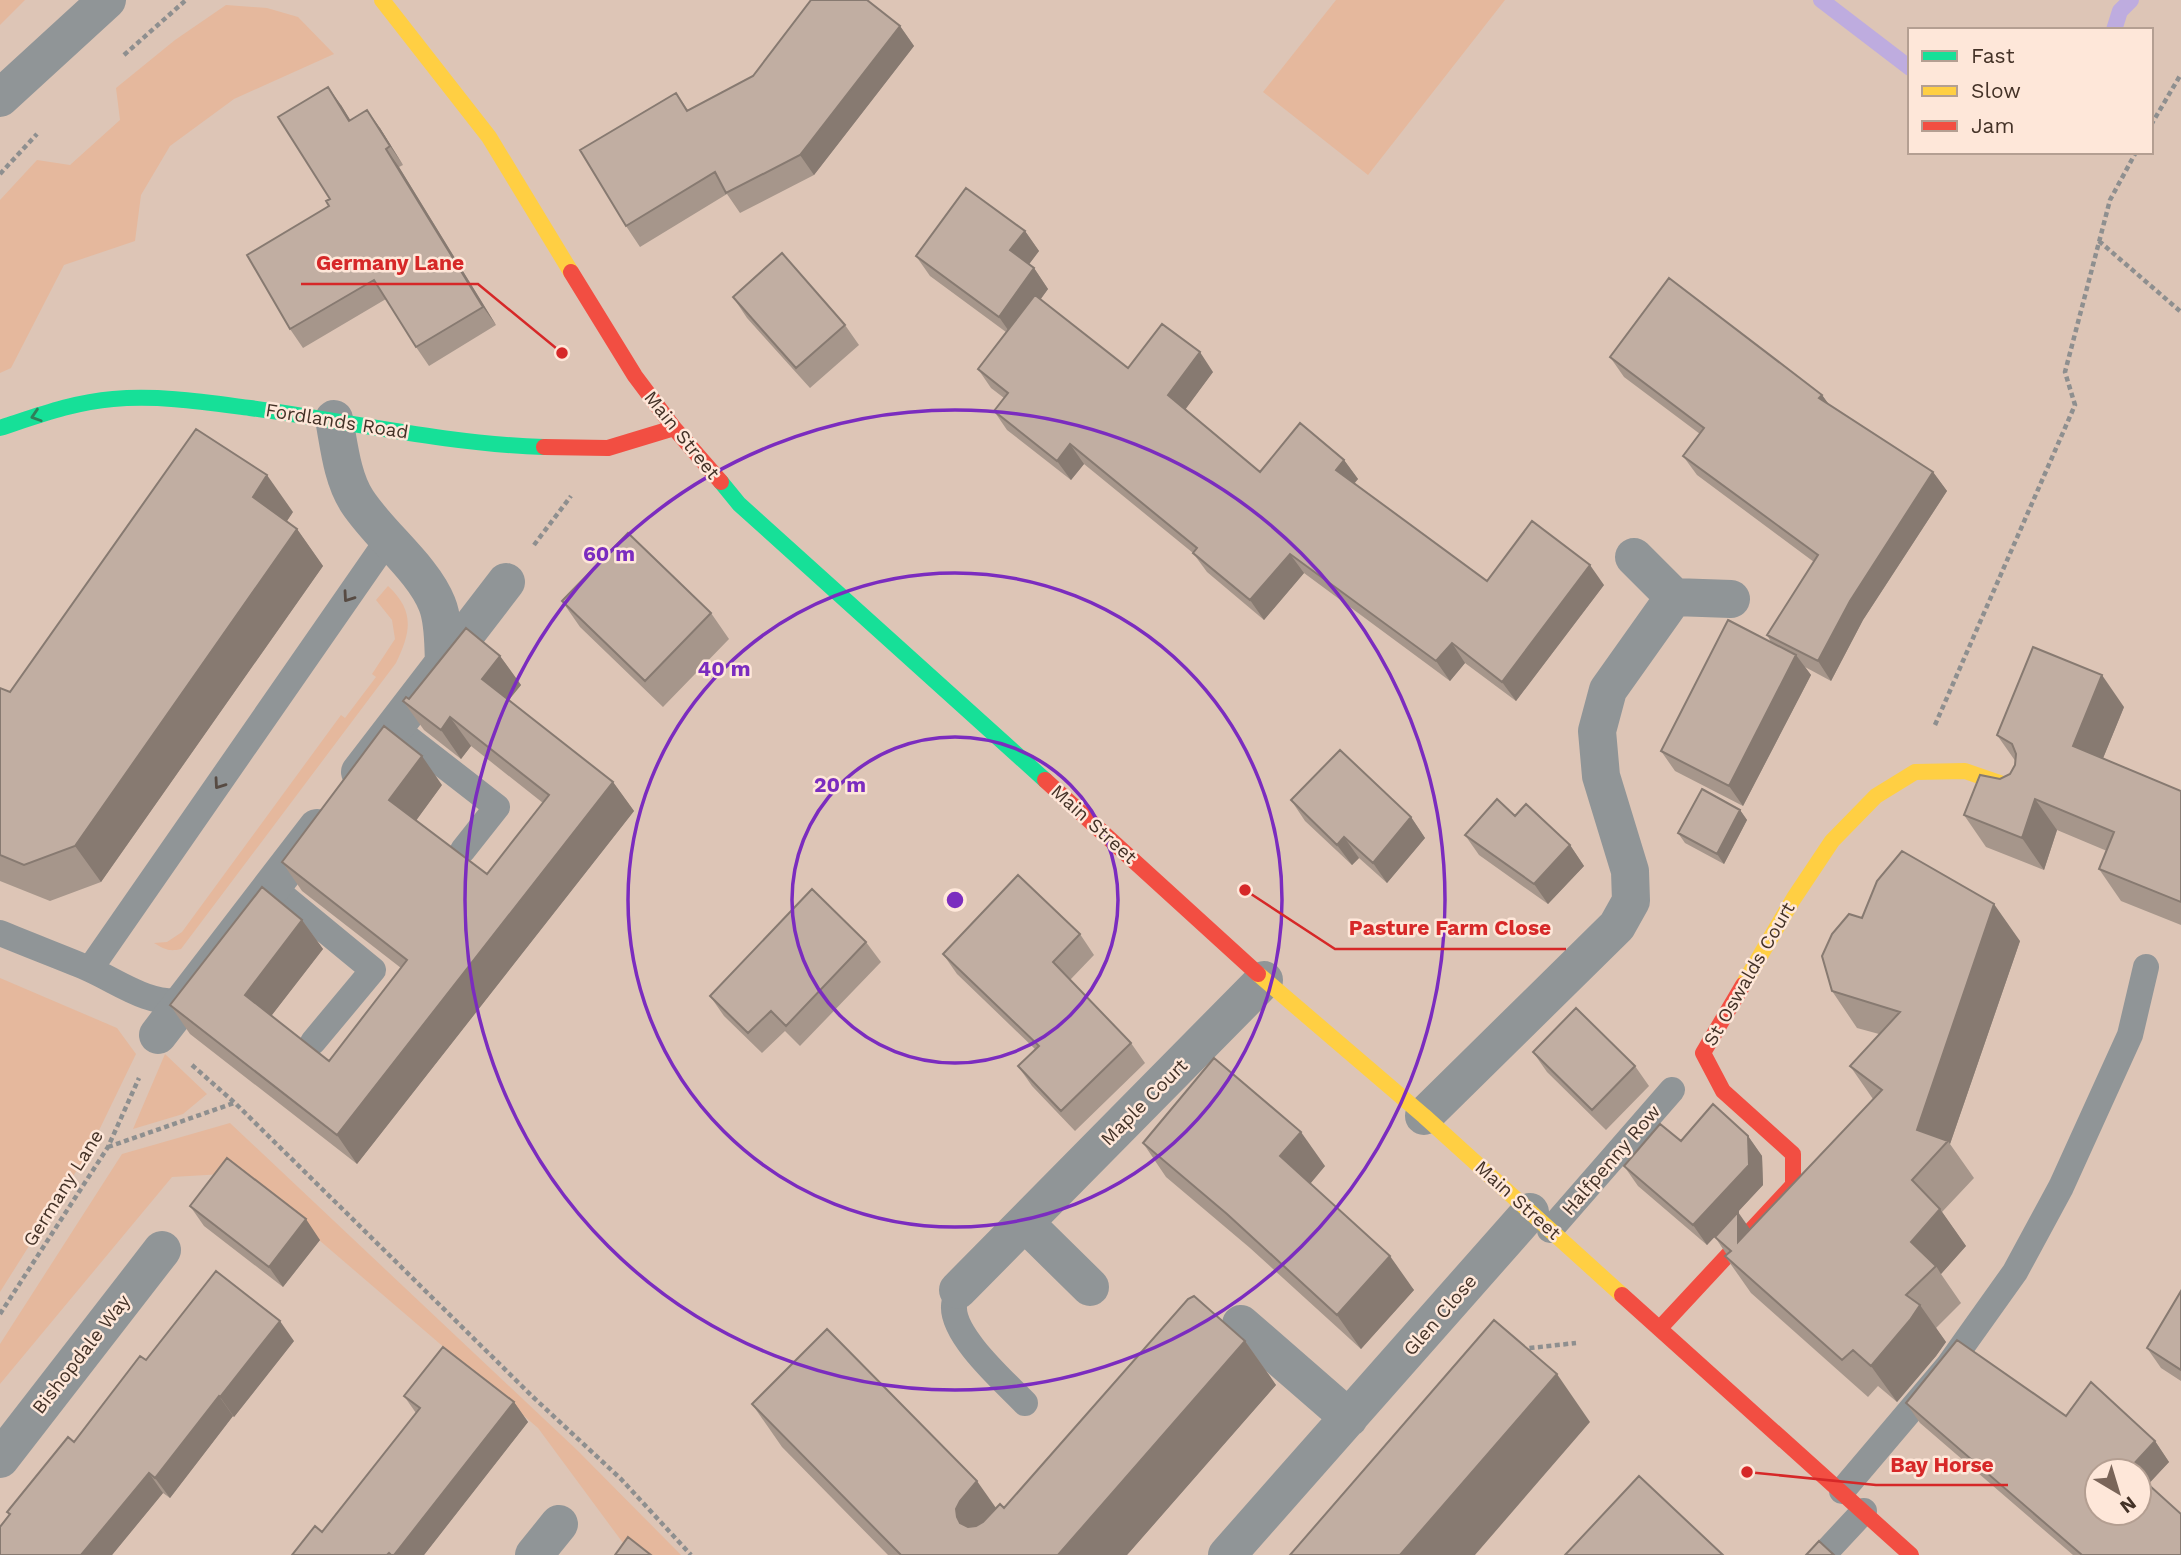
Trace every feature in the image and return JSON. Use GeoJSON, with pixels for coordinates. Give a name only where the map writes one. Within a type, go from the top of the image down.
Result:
{"type":"FeatureCollection","features":[{"type":"Feature","properties":{"kind":"main road","name":"Main Street"},"geometry":{"type":"LineString","coordinates":[[382,0],[489,137],[635,376],[674,428],[738,504],[1107,835],[1264,980],[1424,1115],[1911,1555]]}},
{"type":"Feature","properties":{"kind":"main road","name":"Fordlands Road"},"geometry":{"type":"LineString","coordinates":[[0,428],[73,405],[149,397],[193,400],[334,419],[476,443],[608,448],[674,428]]}},
{"type":"Feature","properties":{"kind":"main road"},"geometry":{"type":"LineString","coordinates":[[1914,772],[1965,771],[2017,789]]}},
{"type":"Feature","properties":{"kind":"main road","name":"St Oswalds Court"},"geometry":{"type":"LineString","coordinates":[[1660,1328],[1793,1185],[1793,1154],[1723,1091],[1703,1053],[1794,898],[1832,841],[1876,796],[1914,772]]}},
{"type":"Feature","properties":{"kind":"street"},"geometry":{"type":"LineString","coordinates":[[0,98],[107,0]]}},
{"type":"Feature","properties":{"kind":"street"},"geometry":{"type":"LineString","coordinates":[[334,419],[342,462],[356,500],[387,541],[421,577],[437,603],[442,624],[444,662]]}},
{"type":"Feature","properties":{"kind":"street"},"geometry":{"type":"LineString","coordinates":[[1634,557],[1674,597],[1731,599]]}},
{"type":"Feature","properties":{"kind":"street"},"geometry":{"type":"LineString","coordinates":[[158,1035],[506,582]]}},
{"type":"Feature","properties":{"kind":"street"},"geometry":{"type":"LineString","coordinates":[[1424,1115],[1617,926],[1631,901],[1630,871],[1601,776],[1597,731],[1608,690],[1674,597]]}},
{"type":"Feature","properties":{"kind":"street","name":"Maple Court"},"geometry":{"type":"LineString","coordinates":[[958,1290],[1264,980]]}},
{"type":"Feature","properties":{"kind":"street","name":"Glen Close"},"geometry":{"type":"LineString","coordinates":[[1227,1555],[1349,1418],[1540,1221]]}},
{"type":"Feature","properties":{"kind":"street"},"geometry":{"type":"LineString","coordinates":[[1025,1223],[1090,1287]]}},
{"type":"Feature","properties":{"kind":"street","name":"Bishopdale Way"},"geometry":{"type":"LineString","coordinates":[[0,1459],[162,1250]]}},
{"type":"Feature","properties":{"kind":"street"},"geometry":{"type":"LineString","coordinates":[[1230,1324],[1349,1418]]}},
{"type":"Feature","properties":{"kind":"street"},"geometry":{"type":"LineString","coordinates":[[534,1555],[559,1524]]}},
{"type":"Feature","properties":{"kind":"lane"},"geometry":{"type":"LineString","coordinates":[[90,970],[387,541]]}},
{"type":"Feature","properties":{"kind":"lane"},"geometry":{"type":"LineString","coordinates":[[394,727],[497,807],[463,850]]}},
{"type":"Feature","properties":{"kind":"lane"},"geometry":{"type":"LineString","coordinates":[[271,886],[373,970],[313,1042]]}},
{"type":"Feature","properties":{"kind":"lane"},"geometry":{"type":"LineString","coordinates":[[0,933],[90,970],[144,996],[166,1003],[183,1001]]}},
{"type":"Feature","properties":{"kind":"lane"},"geometry":{"type":"LineString","coordinates":[[1842,1491],[1948,1366],[2015,1272],[2061,1187],[2130,1035],[2146,967]]}},
{"type":"Feature","properties":{"kind":"lane","name":"Halfpenny Row"},"geometry":{"type":"LineString","coordinates":[[1540,1221],[1672,1090]]}},
{"type":"Feature","properties":{"kind":"lane"},"geometry":{"type":"LineString","coordinates":[[958,1290],[954,1308],[960,1329],[986,1362],[1025,1403]]}},
{"type":"Feature","properties":{"kind":"lane"},"geometry":{"type":"LineString","coordinates":[[1823,1555],[1864,1511]]}},
{"type":"Feature","properties":{"kind":"path"},"geometry":{"type":"LineString","coordinates":[[115,63],[186,0]]}},
{"type":"Feature","properties":{"kind":"path"},"geometry":{"type":"LineString","coordinates":[[2153,122],[2181,75]]}},
{"type":"Feature","properties":{"kind":"path"},"geometry":{"type":"LineString","coordinates":[[0,174],[44,126]]}},
{"type":"Feature","properties":{"kind":"path"},"geometry":{"type":"LineString","coordinates":[[1914,772],[2075,405],[2066,372],[2110,200],[2135,154]]}},
{"type":"Feature","properties":{"kind":"path"},"geometry":{"type":"LineString","coordinates":[[2099,241],[2181,312]]}},
{"type":"Feature","properties":{"kind":"path"},"geometry":{"type":"LineString","coordinates":[[506,582],[608,448]]}},
{"type":"Feature","properties":{"kind":"path"},"geometry":{"type":"LineString","coordinates":[[158,1035],[235,1103],[533,1397],[621,1479],[691,1555]]}},
{"type":"Feature","properties":{"kind":"path","name":"Germany Lane"},"geometry":{"type":"LineString","coordinates":[[0,1314],[108,1147],[158,1035]]}},
{"type":"Feature","properties":{"kind":"path"},"geometry":{"type":"LineString","coordinates":[[108,1147],[235,1103]]}},
{"type":"Feature","properties":{"kind":"path"},"geometry":{"type":"LineString","coordinates":[[1508,1350],[1576,1343]]}},
{"type":"Feature","properties":{"kind":"shaded area"},"geometry":{"type":"Polygon","coordinates":[[[0,0],[25,0],[0,25],[0,0]]]}},
{"type":"Feature","properties":{"kind":"shaded area"},"geometry":{"type":"Polygon","coordinates":[[[1336,0],[1505,0],[1368,175],[1263,92],[1336,0]]]}},
{"type":"Feature","properties":{"kind":"shaded area"},"geometry":{"type":"Polygon","coordinates":[[[226,5],[267,8],[298,17],[334,54],[234,99],[170,146],[141,195],[135,241],[64,265],[11,368],[0,373],[0,200],[37,160],[70,165],[120,120],[116,88],[175,40],[226,5]]]}},
{"type":"Feature","properties":{"kind":"shaded area"},"geometry":{"type":"Polygon","coordinates":[[[388,586],[403,604],[408,622],[405,641],[396,663],[181,949],[167,949],[154,943],[167,942],[182,932],[341,715],[345,718],[376,677],[372,674],[395,639],[392,620],[376,600],[388,586]]]}},
{"type":"Feature","properties":{"kind":"shaded area"},"geometry":{"type":"Polygon","coordinates":[[[0,978],[117,1028],[136,1054],[89,1151],[0,1292],[0,978]]]}},
{"type":"Feature","properties":{"kind":"shaded area"},"geometry":{"type":"Polygon","coordinates":[[[165,1054],[207,1094],[183,1114],[133,1129],[165,1054]]]}},
{"type":"Feature","properties":{"kind":"shaded area"},"geometry":{"type":"Polygon","coordinates":[[[230,1123],[578,1451],[681,1555],[641,1555],[623,1543],[538,1428],[241,1173],[172,1177],[0,1384],[0,1344],[122,1154],[230,1123]]]}},
{"type":"Feature","properties":{"kind":"building"},"geometry":{"type":"Polygon","coordinates":[[[811,0],[867,0],[900,26],[800,155],[726,193],[715,172],[626,226],[580,150],[676,93],[687,111],[753,76],[811,0]]]}},
{"type":"Feature","properties":{"kind":"building"},"geometry":{"type":"Polygon","coordinates":[[[328,87],[349,121],[367,110],[390,146],[386,149],[483,307],[416,347],[374,280],[290,329],[247,255],[329,206],[326,201],[330,199],[278,117],[328,87]]]}},
{"type":"Feature","properties":{"kind":"building"},"geometry":{"type":"Polygon","coordinates":[[[966,188],[1025,231],[1010,250],[1034,268],[999,317],[916,256],[966,188]]]}},
{"type":"Feature","properties":{"kind":"building"},"geometry":{"type":"Polygon","coordinates":[[[782,253],[845,325],[796,368],[733,297],[782,253]]]}},
{"type":"Feature","properties":{"kind":"building"},"geometry":{"type":"Polygon","coordinates":[[[1669,278],[1822,395],[1819,398],[1933,472],[1850,601],[1818,661],[1767,635],[1818,555],[1683,456],[1704,428],[1610,357],[1669,278]]]}},
{"type":"Feature","properties":{"kind":"building"},"geometry":{"type":"Polygon","coordinates":[[[1035,295],[1128,368],[1162,324],[1200,352],[1168,395],[1260,472],[1300,423],[1344,460],[1336,470],[1487,581],[1532,521],[1590,565],[1502,682],[1452,643],[1436,661],[1290,554],[1250,600],[1193,553],[1197,548],[1070,444],[1057,461],[994,411],[1008,393],[978,369],[1035,295]]]}},
{"type":"Feature","properties":{"kind":"building"},"geometry":{"type":"Polygon","coordinates":[[[196,429],[267,475],[253,497],[297,529],[75,846],[24,865],[0,855],[0,688],[10,692],[196,429]]]}},
{"type":"Feature","properties":{"kind":"building"},"geometry":{"type":"Polygon","coordinates":[[[628,533],[711,613],[645,681],[562,601],[628,533]]]}},
{"type":"Feature","properties":{"kind":"building"},"geometry":{"type":"Polygon","coordinates":[[[1728,620],[1796,655],[1729,786],[1661,751],[1728,620]]]}},
{"type":"Feature","properties":{"kind":"building"},"geometry":{"type":"Polygon","coordinates":[[[466,628],[500,656],[482,679],[613,782],[337,1135],[170,1005],[262,887],[302,920],[245,995],[329,1061],[407,960],[282,862],[384,726],[422,756],[389,800],[487,874],[549,795],[450,717],[441,730],[403,701],[406,697],[409,699],[466,628]]]}},
{"type":"Feature","properties":{"kind":"building"},"geometry":{"type":"Polygon","coordinates":[[[2033,647],[2102,675],[2073,746],[2181,791],[2181,902],[2099,869],[2114,832],[2035,799],[2022,838],[1964,815],[1980,775],[2000,779],[2010,774],[2015,765],[2016,754],[2012,744],[1997,735],[2033,647]]]}},
{"type":"Feature","properties":{"kind":"building"},"geometry":{"type":"Polygon","coordinates":[[[1340,750],[1411,817],[1373,863],[1344,837],[1337,845],[1291,800],[1340,750]]]}},
{"type":"Feature","properties":{"kind":"building"},"geometry":{"type":"Polygon","coordinates":[[[1702,789],[1740,810],[1717,854],[1678,833],[1702,789]]]}},
{"type":"Feature","properties":{"kind":"building"},"geometry":{"type":"Polygon","coordinates":[[[1497,799],[1515,816],[1526,804],[1570,845],[1534,884],[1465,835],[1497,799]]]}},
{"type":"Feature","properties":{"kind":"building"},"geometry":{"type":"Polygon","coordinates":[[[1902,851],[1994,904],[1917,1130],[1948,1141],[1912,1180],[1940,1209],[1911,1242],[1936,1266],[1906,1295],[1920,1305],[1871,1366],[1853,1350],[1842,1360],[1725,1256],[1731,1251],[1715,1237],[1738,1212],[1738,1242],[1882,1090],[1850,1066],[1900,1012],[1832,991],[1822,956],[1832,934],[1849,914],[1862,918],[1877,881],[1902,851]]]}},
{"type":"Feature","properties":{"kind":"building"},"geometry":{"type":"Polygon","coordinates":[[[1018,875],[1080,934],[1053,962],[1131,1043],[1061,1111],[1018,1066],[1039,1046],[943,954],[1018,875]]]}},
{"type":"Feature","properties":{"kind":"building"},"geometry":{"type":"Polygon","coordinates":[[[812,889],[866,942],[786,1026],[771,1011],[748,1033],[710,996],[812,889]]]}},
{"type":"Feature","properties":{"kind":"building"},"geometry":{"type":"Polygon","coordinates":[[[1576,1008],[1635,1066],[1592,1110],[1533,1052],[1576,1008]]]}},
{"type":"Feature","properties":{"kind":"building"},"geometry":{"type":"Polygon","coordinates":[[[1214,1058],[1301,1132],[1280,1156],[1390,1256],[1337,1315],[1227,1214],[1143,1143],[1214,1058]]]}},
{"type":"Feature","properties":{"kind":"building"},"geometry":{"type":"Polygon","coordinates":[[[1713,1104],[1748,1136],[1749,1165],[1693,1225],[1624,1166],[1660,1124],[1681,1141],[1713,1104]]]}},
{"type":"Feature","properties":{"kind":"building"},"geometry":{"type":"Polygon","coordinates":[[[227,1158],[306,1219],[269,1267],[190,1206],[227,1158]]]}},
{"type":"Feature","properties":{"kind":"building"},"geometry":{"type":"Polygon","coordinates":[[[216,1271],[280,1321],[155,1478],[149,1473],[81,1555],[0,1555],[0,1527],[10,1514],[7,1512],[68,1437],[74,1442],[140,1356],[146,1360],[216,1271]]]}},
{"type":"Feature","properties":{"kind":"building"},"geometry":{"type":"Polygon","coordinates":[[[2181,1291],[2181,1370],[2147,1348],[2181,1291]]]}},
{"type":"Feature","properties":{"kind":"building"},"geometry":{"type":"Polygon","coordinates":[[[1194,1296],[1245,1341],[1058,1555],[901,1555],[752,1404],[827,1329],[977,1481],[956,1509],[960,1523],[968,1527],[976,1526],[1000,1504],[1004,1508],[1188,1299],[1194,1296]]]}},
{"type":"Feature","properties":{"kind":"building"},"geometry":{"type":"Polygon","coordinates":[[[1494,1320],[1557,1374],[1400,1555],[1290,1555],[1494,1320]]]}},
{"type":"Feature","properties":{"kind":"building"},"geometry":{"type":"Polygon","coordinates":[[[1957,1340],[2066,1416],[2091,1382],[2155,1441],[2140,1457],[2083,1457],[2083,1527],[2153,1527],[2153,1489],[2181,1514],[2181,1555],[2082,1555],[1906,1403],[1957,1340]]]}},
{"type":"Feature","properties":{"kind":"building"},"geometry":{"type":"Polygon","coordinates":[[[443,1347],[514,1402],[394,1555],[292,1555],[315,1526],[322,1532],[420,1408],[404,1396],[443,1347]]]}},
{"type":"Feature","properties":{"kind":"building"},"geometry":{"type":"Polygon","coordinates":[[[1639,1476],[1723,1555],[1565,1555],[1639,1476]]]}},
{"type":"Feature","properties":{"kind":"building"},"geometry":{"type":"Polygon","coordinates":[[[628,1537],[651,1555],[615,1555],[628,1537]]]}},
{"type":"Feature","properties":{"kind":"building"},"geometry":{"type":"Polygon","coordinates":[[[1819,1541],[1834,1555],[1806,1555],[1819,1541]]]}},
{"type":"Feature","properties":{"kind":"waterway"},"geometry":{"type":"LineString","coordinates":[[1821,0],[1908,66]]}},
{"type":"Feature","properties":{"kind":"waterway"},"geometry":{"type":"LineString","coordinates":[[2115,28],[2120,11],[2131,0]]}},
{"type":"Feature","properties":{"kind":"traffic: fast"},"geometry":{"type":"LineString","coordinates":[[0,428],[84,403],[147,398],[250,408],[471,441],[544,447]]}},
{"type":"Feature","properties":{"kind":"traffic: fast"},"geometry":{"type":"LineString","coordinates":[[721,482],[739,504],[1045,780]]}},
{"type":"Feature","properties":{"kind":"traffic: slow"},"geometry":{"type":"LineString","coordinates":[[382,0],[489,137],[571,272]]}},
{"type":"Feature","properties":{"kind":"traffic: slow"},"geometry":{"type":"LineString","coordinates":[[1743,985],[1794,898],[1832,841],[1876,796],[1915,772],[1965,771],[2017,789]]}},
{"type":"Feature","properties":{"kind":"traffic: slow"},"geometry":{"type":"LineString","coordinates":[[1258,974],[1424,1116],[1622,1295]]}},
{"type":"Feature","properties":{"kind":"traffic: jam"},"geometry":{"type":"LineString","coordinates":[[571,272],[635,376],[674,428],[721,482]]}},
{"type":"Feature","properties":{"kind":"traffic: jam"},"geometry":{"type":"LineString","coordinates":[[544,447],[608,448],[674,428]]}},
{"type":"Feature","properties":{"kind":"traffic: jam"},"geometry":{"type":"LineString","coordinates":[[1045,780],[1258,974]]}},
{"type":"Feature","properties":{"kind":"traffic: jam"},"geometry":{"type":"LineString","coordinates":[[1660,1328],[1793,1185],[1793,1154],[1723,1091],[1703,1053],[1743,985]]}},
{"type":"Feature","properties":{"kind":"traffic: jam"},"geometry":{"type":"LineString","coordinates":[[1622,1295],[1911,1555]]}},
{"type":"Feature","properties":{"kind":"place","name":"Germany Lane"},"geometry":{"type":"Point","coordinates":[562,353]}},
{"type":"Feature","properties":{"kind":"place","name":"Pasture Farm Close"},"geometry":{"type":"Point","coordinates":[1245,890]}},
{"type":"Feature","properties":{"kind":"place","name":"Bay Horse"},"geometry":{"type":"Point","coordinates":[1747,1472]}}]}
